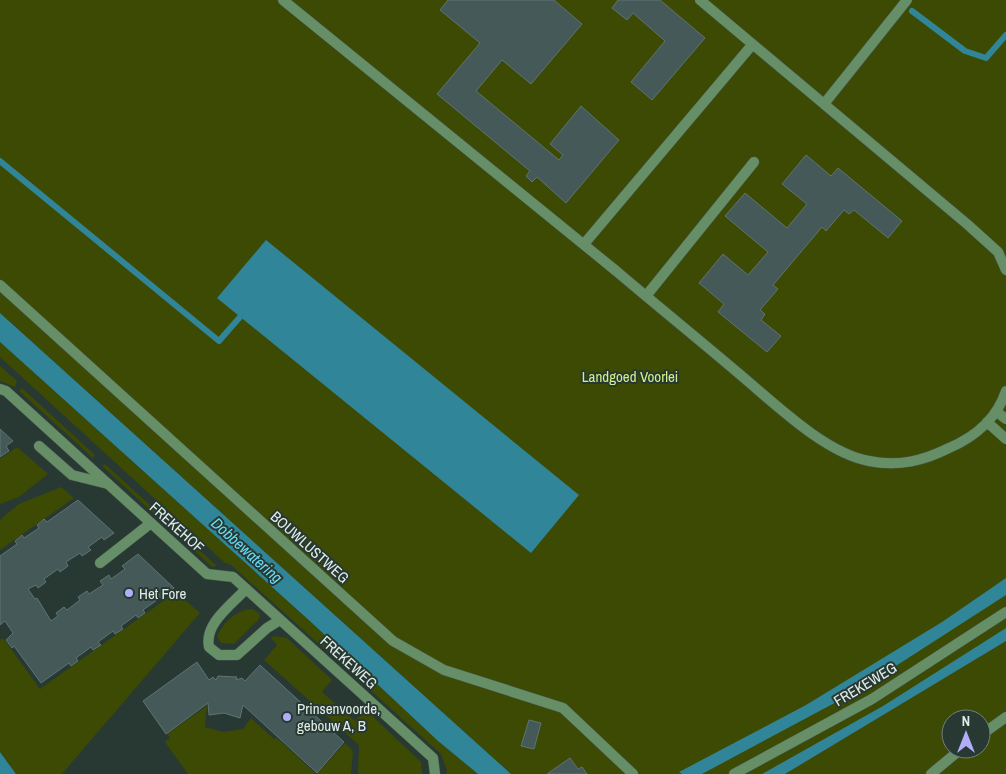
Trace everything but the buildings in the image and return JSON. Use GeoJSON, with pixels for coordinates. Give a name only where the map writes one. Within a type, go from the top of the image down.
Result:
{"type":"FeatureCollection","features":[{"type":"Feature","properties":{"kind":"street"},"geometry":{"type":"LineString","coordinates":[[283,0],[584,244],[801,425],[842,453],[867,461],[893,464],[918,461],[960,443],[978,432],[997,412],[1006,390]]}},
{"type":"Feature","properties":{"kind":"street"},"geometry":{"type":"LineString","coordinates":[[700,0],[974,229],[998,252],[1006,270]]}},
{"type":"Feature","properties":{"kind":"street"},"geometry":{"type":"LineString","coordinates":[[824,104],[907,0]]}},
{"type":"Feature","properties":{"kind":"street"},"geometry":{"type":"LineString","coordinates":[[584,244],[752,45]]}},
{"type":"Feature","properties":{"kind":"street"},"geometry":{"type":"LineString","coordinates":[[646,296],[754,162]]}},
{"type":"Feature","properties":{"kind":"street","name":"BOUWLUSTWEG"},"geometry":{"type":"LineString","coordinates":[[0,285],[393,641],[444,670],[563,708],[633,774]]}},
{"type":"Feature","properties":{"kind":"street","name":"FREKEHOF"},"geometry":{"type":"LineString","coordinates":[[0,389],[13,397],[207,574],[233,577]]}},
{"type":"Feature","properties":{"kind":"street"},"geometry":{"type":"LineString","coordinates":[[997,412],[1006,419]]}},
{"type":"Feature","properties":{"kind":"street"},"geometry":{"type":"LineString","coordinates":[[987,422],[1006,438]]}},
{"type":"Feature","properties":{"kind":"street","name":"FREKEHOF"},"geometry":{"type":"LineString","coordinates":[[39,446],[72,476],[108,484]]}},
{"type":"Feature","properties":{"kind":"street"},"geometry":{"type":"LineString","coordinates":[[100,563],[151,523]]}},
{"type":"Feature","properties":{"kind":"street","name":"FREKEWEG"},"geometry":{"type":"LineString","coordinates":[[233,577],[433,758],[435,774]]}},
{"type":"Feature","properties":{"kind":"street"},"geometry":{"type":"LineString","coordinates":[[246,589],[212,625],[207,638],[209,647],[219,655],[236,655],[266,628],[280,620]]}},
{"type":"Feature","properties":{"kind":"street","name":"FREKEWEG"},"geometry":{"type":"LineString","coordinates":[[734,774],[872,699],[1006,612]]}},
{"type":"Feature","properties":{"kind":"street"},"geometry":{"type":"LineString","coordinates":[[991,728],[1006,718]]}},
{"type":"Feature","properties":{"kind":"street"},"geometry":{"type":"LineString","coordinates":[[931,774],[949,759]]}},
{"type":"Feature","properties":{"kind":"green space","name":"Landgoed Voorlei"},"geometry":{"type":"Polygon","coordinates":[[[0,0],[1006,0],[1006,774],[511,774],[0,313],[0,0]]]}},
{"type":"Feature","properties":{"kind":"green space"},"geometry":{"type":"Polygon","coordinates":[[[0,342],[312,623],[438,741],[478,774],[446,774],[447,770],[441,754],[230,564],[225,563],[0,357],[0,342]]]}},
{"type":"Feature","properties":{"kind":"green space"},"geometry":{"type":"Polygon","coordinates":[[[0,366],[17,381],[15,387],[0,381],[0,366]]]}},
{"type":"Feature","properties":{"kind":"green space"},"geometry":{"type":"Polygon","coordinates":[[[22,388],[95,455],[93,458],[19,391],[22,388]]]}},
{"type":"Feature","properties":{"kind":"green space"},"geometry":{"type":"Polygon","coordinates":[[[17,447],[48,474],[19,497],[0,504],[0,459],[17,447]]]}},
{"type":"Feature","properties":{"kind":"green space"},"geometry":{"type":"Polygon","coordinates":[[[105,464],[217,566],[212,567],[102,466],[105,464]]]}},
{"type":"Feature","properties":{"kind":"green space"},"geometry":{"type":"Polygon","coordinates":[[[61,487],[74,498],[0,550],[0,521],[2,518],[19,504],[61,487]]]}},
{"type":"Feature","properties":{"kind":"green space"},"geometry":{"type":"Polygon","coordinates":[[[176,592],[200,613],[62,774],[16,774],[0,752],[0,640],[3,638],[40,689],[176,592]]]}},
{"type":"Feature","properties":{"kind":"green space"},"geometry":{"type":"Polygon","coordinates":[[[253,609],[260,614],[259,619],[234,644],[221,643],[217,636],[227,621],[242,611],[253,609]]]}},
{"type":"Feature","properties":{"kind":"green space"},"geometry":{"type":"Polygon","coordinates":[[[275,636],[287,638],[332,680],[322,692],[355,721],[366,710],[421,762],[422,774],[358,774],[359,745],[264,660],[277,645],[271,638],[275,636]]]}},
{"type":"Feature","properties":{"kind":"green space"},"geometry":{"type":"Polygon","coordinates":[[[207,706],[205,727],[223,732],[243,729],[251,718],[274,739],[277,738],[316,774],[188,774],[165,742],[170,738],[167,734],[207,706]]]}},
{"type":"Feature","properties":{"kind":"green space"},"geometry":{"type":"Polygon","coordinates":[[[345,743],[353,751],[351,774],[317,774],[345,743]]]}},
{"type":"Feature","properties":{"kind":"water"},"geometry":{"type":"Polygon","coordinates":[[[266,240],[579,495],[531,553],[217,298],[266,240]]]}},
{"type":"Feature","properties":{"kind":"water","name":"Dobbewatering"},"geometry":{"type":"Polygon","coordinates":[[[0,313],[511,774],[478,774],[438,741],[312,623],[0,342],[0,313]]]}},
{"type":"Feature","properties":{"kind":"water"},"geometry":{"type":"Polygon","coordinates":[[[1006,578],[1006,595],[857,691],[702,774],[682,774],[679,772],[806,705],[942,622],[1006,578]]]}},
{"type":"Feature","properties":{"kind":"water"},"geometry":{"type":"Polygon","coordinates":[[[1006,628],[1006,641],[785,774],[762,774],[883,706],[1006,628]]]}},
{"type":"Feature","properties":{"kind":"water"},"geometry":{"type":"Polygon","coordinates":[[[0,752],[16,774],[0,774],[0,752]]]}},
{"type":"Feature","properties":{"kind":"waterway"},"geometry":{"type":"LineString","coordinates":[[912,11],[965,51],[986,58],[1006,35]]}},
{"type":"Feature","properties":{"kind":"waterway"},"geometry":{"type":"LineString","coordinates":[[0,161],[219,341],[240,317]]}},
{"type":"Feature","properties":{"kind":"place","name":"Het Fore"},"geometry":{"type":"Point","coordinates":[129,593]}},
{"type":"Feature","properties":{"kind":"place","name":"Prinsenvoorde, gebouw A, B"},"geometry":{"type":"Point","coordinates":[287,717]}}]}
